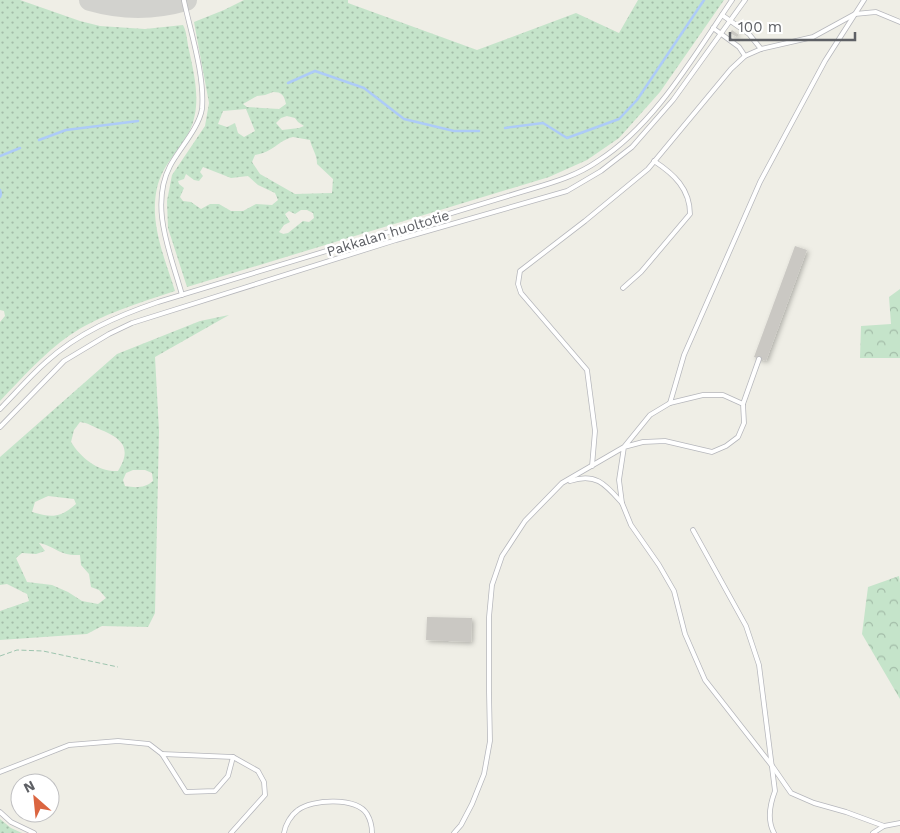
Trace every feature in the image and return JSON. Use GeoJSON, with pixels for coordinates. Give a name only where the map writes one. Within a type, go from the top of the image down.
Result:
{"type":"FeatureCollection","features":[{"type":"Feature","properties":{"kind":"lane","name":"Pakkalan huoltotie"},"geometry":{"type":"LineString","coordinates":[[0,409],[45,363],[80,336],[99,325],[134,310],[531,189],[578,172],[612,151],[644,120],[676,82],[732,0]]}},
{"type":"Feature","properties":{"kind":"lane"},"geometry":{"type":"LineString","coordinates":[[0,427],[64,361],[101,338],[132,323],[396,240],[567,191],[601,171],[632,147],[673,100],[722,35],[745,0]]}},
{"type":"Feature","properties":{"kind":"lane"},"geometry":{"type":"LineString","coordinates":[[670,403],[684,355],[760,182],[826,61],[864,0]]}},
{"type":"Feature","properties":{"kind":"lane"},"geometry":{"type":"LineString","coordinates":[[182,295],[161,216],[162,187],[170,166],[190,136],[202,112],[203,90],[184,1]]}},
{"type":"Feature","properties":{"kind":"lane"},"geometry":{"type":"LineString","coordinates":[[592,466],[595,431],[587,370],[521,293],[518,284],[520,271],[648,169],[731,69],[745,56],[761,49],[813,37],[855,14],[876,12],[900,22]]}},
{"type":"Feature","properties":{"kind":"lane"},"geometry":{"type":"LineString","coordinates":[[722,15],[749,34],[761,49]]}},
{"type":"Feature","properties":{"kind":"lane"},"geometry":{"type":"LineString","coordinates":[[713,28],[739,48],[745,56]]}},
{"type":"Feature","properties":{"kind":"lane"},"geometry":{"type":"LineString","coordinates":[[623,288],[641,272],[690,214],[690,202],[683,188],[670,171],[654,161]]}},
{"type":"Feature","properties":{"kind":"lane"},"geometry":{"type":"LineString","coordinates":[[454,833],[461,825],[472,804],[484,774],[490,741],[489,627],[492,585],[502,556],[525,521],[562,483],[624,447],[643,442],[665,441],[712,452],[726,446],[738,437],[744,423],[743,404],[759,359]]}},
{"type":"Feature","properties":{"kind":"lane"},"geometry":{"type":"LineString","coordinates":[[743,404],[723,395],[703,395],[670,403],[650,415],[624,447],[618,480],[622,503],[631,525],[659,565],[674,591],[685,634],[705,680],[791,793],[814,803],[884,826]]}},
{"type":"Feature","properties":{"kind":"lane"},"geometry":{"type":"LineString","coordinates":[[562,483],[580,477],[595,478],[606,485],[622,503]]}},
{"type":"Feature","properties":{"kind":"lane"},"geometry":{"type":"LineString","coordinates":[[693,530],[746,626],[759,665],[776,791],[771,803],[770,826],[774,833]]}},
{"type":"Feature","properties":{"kind":"lane"},"geometry":{"type":"LineString","coordinates":[[0,772],[68,745],[118,741],[149,744],[162,754],[186,792],[216,791],[228,776],[233,757]]}},
{"type":"Feature","properties":{"kind":"lane"},"geometry":{"type":"LineString","coordinates":[[162,754],[233,757],[258,771],[264,782],[265,795],[230,833]]}},
{"type":"Feature","properties":{"kind":"lane"},"geometry":{"type":"LineString","coordinates":[[284,833],[285,826],[298,810],[318,802],[352,803],[367,813],[372,833]]}},
{"type":"Feature","properties":{"kind":"lane"},"geometry":{"type":"LineString","coordinates":[[0,812],[11,822],[34,833]]}},
{"type":"Feature","properties":{"kind":"lane"},"geometry":{"type":"LineString","coordinates":[[873,833],[884,826],[900,823]]}},
{"type":"Feature","properties":{"kind":"path"},"geometry":{"type":"LineString","coordinates":[[0,656],[17,650],[43,652],[118,667]]}},
{"type":"Feature","properties":{"kind":"green space"},"geometry":{"type":"Polygon","coordinates":[[[0,0],[20,0],[100,26],[145,29],[183,25],[193,71],[196,102],[193,122],[189,132],[163,172],[157,188],[155,201],[159,241],[175,291],[107,315],[70,335],[42,358],[0,401],[0,322],[5,316],[4,311],[0,310],[0,0]]]}},
{"type":"Feature","properties":{"kind":"green space"},"geometry":{"type":"Polygon","coordinates":[[[244,0],[348,0],[348,3],[477,50],[576,13],[619,33],[638,0],[724,0],[660,92],[619,138],[587,160],[549,177],[187,287],[168,228],[167,201],[172,175],[205,126],[209,103],[194,22],[244,0]],[[273,92],[257,96],[243,104],[247,107],[279,109],[286,104],[281,93],[273,92]],[[246,109],[223,111],[218,124],[227,127],[235,123],[238,133],[244,137],[255,131],[246,109]],[[287,116],[281,118],[276,123],[282,130],[304,126],[295,118],[287,116]],[[293,137],[261,154],[255,155],[252,162],[260,174],[295,194],[332,193],[333,179],[317,164],[310,140],[293,137]],[[203,167],[200,172],[203,176],[199,181],[186,174],[184,179],[178,181],[184,188],[180,197],[183,201],[191,202],[201,209],[210,204],[219,204],[231,211],[243,211],[256,204],[272,205],[278,200],[275,193],[258,185],[248,176],[231,178],[203,167]],[[301,210],[295,214],[289,211],[285,214],[290,222],[284,225],[279,232],[283,234],[288,233],[303,221],[309,222],[314,218],[313,213],[307,210],[301,210]]]}},
{"type":"Feature","properties":{"kind":"green space"},"geometry":{"type":"Polygon","coordinates":[[[900,289],[900,358],[860,358],[861,326],[891,324],[889,297],[900,289]]]}},
{"type":"Feature","properties":{"kind":"green space"},"geometry":{"type":"Polygon","coordinates":[[[229,315],[155,357],[159,431],[155,613],[148,627],[102,626],[87,634],[0,640],[0,611],[29,601],[27,594],[7,584],[0,585],[0,457],[117,354],[200,321],[229,315]],[[80,422],[74,430],[71,442],[85,458],[104,469],[118,471],[124,456],[124,450],[119,440],[107,432],[83,422],[80,422]],[[133,470],[126,473],[123,480],[125,486],[140,487],[153,481],[152,473],[145,470],[133,470]],[[48,496],[35,502],[32,512],[50,516],[65,512],[76,504],[74,499],[48,496]],[[39,543],[45,551],[36,554],[22,553],[16,558],[27,582],[52,585],[82,601],[98,604],[106,598],[99,590],[91,587],[89,574],[81,565],[80,555],[63,553],[39,543]]]}},
{"type":"Feature","properties":{"kind":"green space"},"geometry":{"type":"Polygon","coordinates":[[[899,576],[900,699],[862,634],[868,587],[899,576]]]}},
{"type":"Feature","properties":{"kind":"green space"},"geometry":{"type":"Polygon","coordinates":[[[0,819],[11,828],[22,833],[0,833],[0,819]]]}},
{"type":"Feature","properties":{"kind":"building"},"geometry":{"type":"Polygon","coordinates":[[[732,30],[739,35],[737,37],[730,33],[732,30]]]}},
{"type":"Feature","properties":{"kind":"building"},"geometry":{"type":"Polygon","coordinates":[[[795,246],[807,250],[766,361],[754,357],[795,246]]]}},
{"type":"Feature","properties":{"kind":"building"},"geometry":{"type":"Polygon","coordinates":[[[427,617],[472,618],[471,642],[426,640],[427,617]]]}},
{"type":"Feature","properties":{"kind":"waterway"},"geometry":{"type":"LineString","coordinates":[[505,128],[543,123],[567,138],[619,119],[637,100],[704,0]]}},
{"type":"Feature","properties":{"kind":"waterway"},"geometry":{"type":"LineString","coordinates":[[288,83],[315,71],[364,88],[404,119],[454,131],[479,131]]}},
{"type":"Feature","properties":{"kind":"waterway"},"geometry":{"type":"LineString","coordinates":[[39,140],[66,130],[138,121]]}},
{"type":"Feature","properties":{"kind":"waterway"},"geometry":{"type":"LineString","coordinates":[[0,156],[20,148]]}},
{"type":"Feature","properties":{"kind":"waterway"},"geometry":{"type":"LineString","coordinates":[[0,190],[0,197]]}},
{"type":"Feature","properties":{"kind":"taxiway"},"geometry":{"type":"LineString","coordinates":[[90,0],[138,7],[186,0]]}}]}
